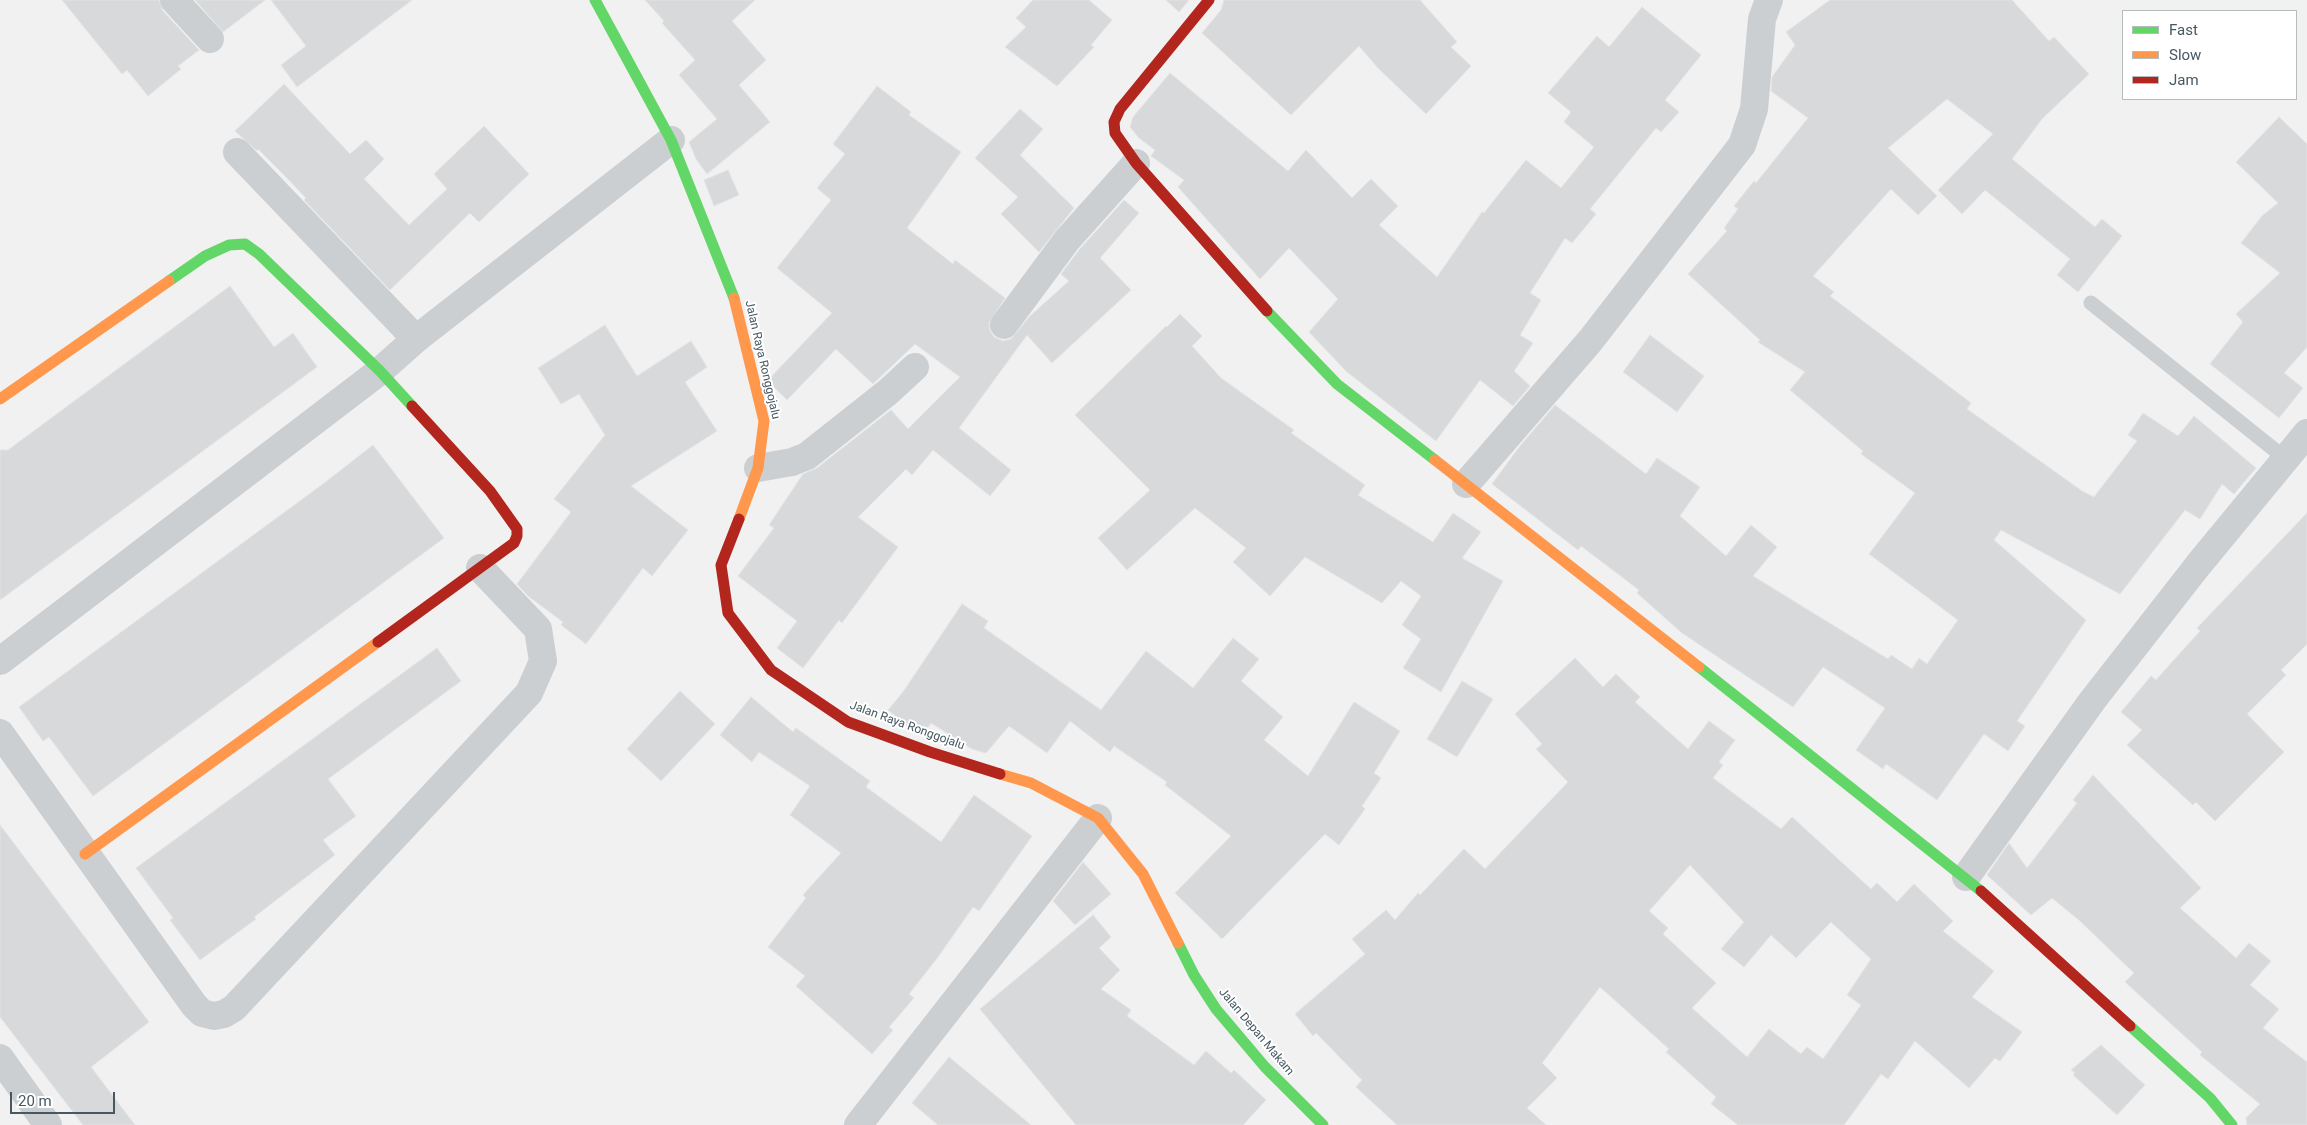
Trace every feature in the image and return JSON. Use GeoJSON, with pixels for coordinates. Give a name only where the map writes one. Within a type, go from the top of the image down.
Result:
{"type":"FeatureCollection","features":[{"type":"Feature","properties":{"kind":"street","name":"Jalan Raya Ronggojalu"},"geometry":{"type":"LineString","coordinates":[[595,0],[671,140],[736,304],[764,422],[758,468],[721,565],[728,613],[771,670],[848,722],[930,752],[1031,783],[1098,818],[1142,874],[1194,975]]}},
{"type":"Feature","properties":{"kind":"street"},"geometry":{"type":"LineString","coordinates":[[1209,0],[1120,108],[1114,122],[1115,133],[1136,163],[1255,298],[1338,384],[1966,877],[2210,1098],[2232,1125]]}},
{"type":"Feature","properties":{"kind":"street"},"geometry":{"type":"LineString","coordinates":[[1466,484],[1590,341],[1742,145],[1754,109],[1762,20],[1769,0]]}},
{"type":"Feature","properties":{"kind":"street"},"geometry":{"type":"LineString","coordinates":[[185,4],[210,39]]}},
{"type":"Feature","properties":{"kind":"street"},"geometry":{"type":"LineString","coordinates":[[0,661],[380,371],[416,338],[671,140]]}},
{"type":"Feature","properties":{"kind":"street"},"geometry":{"type":"LineString","coordinates":[[237,152],[416,338]]}},
{"type":"Feature","properties":{"kind":"street"},"geometry":{"type":"LineString","coordinates":[[1004,324],[1067,240],[1136,163]]}},
{"type":"Feature","properties":{"kind":"street"},"geometry":{"type":"LineString","coordinates":[[0,399],[205,256],[229,245],[245,244],[259,254],[380,371],[490,491],[517,529],[514,543],[85,854]]}},
{"type":"Feature","properties":{"kind":"street"},"geometry":{"type":"LineString","coordinates":[[758,468],[792,462],[807,456],[888,392],[915,367]]}},
{"type":"Feature","properties":{"kind":"street"},"geometry":{"type":"LineString","coordinates":[[1966,877],[2092,700],[2199,564],[2307,433]]}},
{"type":"Feature","properties":{"kind":"street"},"geometry":{"type":"LineString","coordinates":[[0,733],[194,1005],[202,1013],[214,1016],[224,1014],[234,1008],[528,693],[543,661],[538,629],[480,568]]}},
{"type":"Feature","properties":{"kind":"street"},"geometry":{"type":"LineString","coordinates":[[858,1125],[1098,818]]}},
{"type":"Feature","properties":{"kind":"street","name":"Jalan Depan Makam"},"geometry":{"type":"LineString","coordinates":[[1194,975],[1216,1009],[1264,1067],[1323,1125]]}},
{"type":"Feature","properties":{"kind":"street"},"geometry":{"type":"LineString","coordinates":[[0,1058],[48,1125]]}},
{"type":"Feature","properties":{"kind":"lane"},"geometry":{"type":"LineString","coordinates":[[2091,302],[2286,459]]}},
{"type":"Feature","properties":{"kind":"building"},"geometry":{"type":"Polygon","coordinates":[[[62,0],[159,0],[163,11],[199,50],[178,66],[181,69],[148,96],[127,70],[122,74],[62,0]]]}},
{"type":"Feature","properties":{"kind":"building"},"geometry":{"type":"Polygon","coordinates":[[[195,0],[265,0],[223,32],[195,0]]]}},
{"type":"Feature","properties":{"kind":"building"},"geometry":{"type":"Polygon","coordinates":[[[271,0],[412,0],[297,87],[281,65],[306,46],[271,0]]]}},
{"type":"Feature","properties":{"kind":"building"},"geometry":{"type":"Polygon","coordinates":[[[645,0],[755,0],[732,21],[766,60],[739,85],[770,122],[707,174],[696,159],[689,142],[717,119],[679,75],[695,60],[662,23],[664,21],[645,0]]]}},
{"type":"Feature","properties":{"kind":"building"},"geometry":{"type":"Polygon","coordinates":[[[1033,0],[1089,0],[1112,20],[1091,45],[1094,47],[1057,86],[1005,47],[1026,27],[1016,18],[1033,0]]]}},
{"type":"Feature","properties":{"kind":"building"},"geometry":{"type":"Polygon","coordinates":[[[1166,0],[1189,0],[1179,12],[1166,0]]]}},
{"type":"Feature","properties":{"kind":"building"},"geometry":{"type":"Polygon","coordinates":[[[1224,0],[1420,0],[1457,42],[1451,47],[1471,66],[1426,114],[1378,68],[1359,46],[1291,115],[1202,33],[1221,10],[1224,0]]]}},
{"type":"Feature","properties":{"kind":"building"},"geometry":{"type":"Polygon","coordinates":[[[1830,0],[2012,0],[2049,41],[2054,37],[2089,74],[2042,119],[2012,159],[2095,227],[2102,219],[2122,236],[2078,292],[2057,275],[2070,259],[1985,190],[1962,214],[1938,190],[1993,134],[1947,99],[1888,148],[1937,196],[1918,215],[1891,189],[1813,276],[1834,292],[1830,296],[1971,403],[1967,409],[2082,491],[2094,497],[2137,441],[2128,435],[2143,413],[2178,436],[2194,416],[2256,468],[2234,494],[2222,484],[2200,519],[2185,510],[2120,594],[2001,530],[1994,540],[2086,620],[2017,721],[2025,726],[2008,751],[1984,734],[1937,800],[1886,764],[1883,769],[1856,750],[1885,708],[1823,667],[1793,707],[1682,633],[1637,593],[1639,590],[1581,546],[1578,550],[1492,484],[1520,446],[1555,405],[1646,474],[1657,458],[1700,487],[1680,516],[1726,556],[1751,525],[1777,547],[1753,576],[1888,659],[1891,655],[1912,669],[1919,658],[1927,664],[1958,620],[1869,554],[1915,493],[1861,454],[1863,451],[1790,390],[1805,372],[1758,342],[1760,340],[1688,274],[1727,231],[1724,228],[1738,209],[1734,206],[1754,181],[1756,183],[1808,118],[1771,91],[1772,77],[1795,45],[1786,32],[1830,0]]]}},
{"type":"Feature","properties":{"kind":"building"},"geometry":{"type":"Polygon","coordinates":[[[1642,7],[1701,55],[1665,100],[1679,112],[1661,132],[1656,128],[1590,209],[1596,214],[1572,243],[1565,238],[1530,293],[1541,300],[1520,335],[1533,343],[1514,371],[1530,386],[1513,406],[1480,380],[1436,441],[1347,372],[1309,332],[1338,299],[1289,248],[1260,279],[1178,187],[1184,180],[1151,156],[1155,150],[1139,138],[1130,127],[1133,117],[1170,73],[1288,171],[1306,150],[1352,198],[1371,179],[1398,206],[1379,225],[1437,277],[1482,212],[1484,213],[1526,160],[1561,188],[1594,147],[1564,122],[1571,112],[1548,93],[1597,36],[1609,47],[1642,7]]]}},
{"type":"Feature","properties":{"kind":"building"},"geometry":{"type":"Polygon","coordinates":[[[284,84],[350,154],[366,140],[384,159],[364,179],[409,225],[447,189],[434,174],[484,126],[529,174],[479,222],[470,213],[390,290],[304,200],[306,198],[282,173],[258,149],[257,151],[235,131],[284,84]]]}},
{"type":"Feature","properties":{"kind":"building"},"geometry":{"type":"Polygon","coordinates":[[[877,86],[911,112],[909,115],[961,152],[907,228],[953,264],[955,260],[1005,298],[989,323],[990,331],[994,337],[1003,341],[1011,339],[1030,316],[1069,281],[1061,274],[1079,250],[1124,200],[1139,213],[1100,258],[1131,290],[1052,363],[1027,335],[959,428],[1011,470],[990,496],[933,450],[912,475],[906,469],[858,517],[898,547],[842,623],[839,620],[803,668],[777,648],[797,621],[738,576],[774,528],[769,525],[803,474],[817,468],[891,410],[908,429],[960,377],[915,344],[873,384],[836,349],[787,400],[772,385],[770,378],[832,313],[777,268],[831,200],[817,188],[845,154],[833,144],[877,86]]]}},
{"type":"Feature","properties":{"kind":"building"},"geometry":{"type":"Polygon","coordinates":[[[1020,109],[1043,129],[1020,155],[1074,208],[1039,252],[1001,214],[1018,197],[975,158],[1020,109]]]}},
{"type":"Feature","properties":{"kind":"building"},"geometry":{"type":"Polygon","coordinates":[[[2279,117],[2307,144],[2307,347],[2284,373],[2303,388],[2279,418],[2210,364],[2243,322],[2236,314],[2280,273],[2241,243],[2262,216],[2278,203],[2236,162],[2279,117]]]}},
{"type":"Feature","properties":{"kind":"building"},"geometry":{"type":"Polygon","coordinates":[[[728,170],[739,195],[714,206],[704,180],[728,170]]]}},
{"type":"Feature","properties":{"kind":"building"},"geometry":{"type":"Polygon","coordinates":[[[230,286],[274,347],[293,333],[317,367],[0,600],[0,450],[8,450],[230,286]]]}},
{"type":"Feature","properties":{"kind":"building"},"geometry":{"type":"Polygon","coordinates":[[[1180,314],[1202,336],[1192,346],[1221,378],[1294,430],[1291,433],[1365,485],[1358,495],[1433,542],[1453,513],[1481,532],[1462,558],[1503,581],[1441,692],[1403,668],[1421,639],[1402,625],[1421,596],[1401,581],[1382,603],[1305,557],[1270,596],[1233,562],[1246,548],[1195,508],[1127,570],[1098,538],[1150,490],[1075,415],[1180,314]]]}},
{"type":"Feature","properties":{"kind":"building"},"geometry":{"type":"Polygon","coordinates":[[[605,325],[637,376],[691,341],[707,367],[685,382],[717,431],[631,486],[688,530],[652,576],[643,568],[586,644],[561,625],[563,622],[528,596],[517,584],[571,512],[554,499],[605,435],[579,394],[561,404],[538,368],[605,325]]]}},
{"type":"Feature","properties":{"kind":"building"},"geometry":{"type":"Polygon","coordinates":[[[1650,335],[1704,376],[1677,412],[1623,372],[1650,335]]]}},
{"type":"Feature","properties":{"kind":"building"},"geometry":{"type":"Polygon","coordinates":[[[373,445],[444,538],[93,796],[49,737],[43,741],[19,707],[323,484],[373,445]]]}},
{"type":"Feature","properties":{"kind":"building"},"geometry":{"type":"Polygon","coordinates":[[[2307,513],[2307,644],[2281,670],[2286,675],[2247,714],[2284,752],[2215,821],[2196,802],[2193,805],[2127,745],[2142,730],[2121,712],[2151,676],[2156,680],[2200,631],[2197,628],[2307,513]]]}},
{"type":"Feature","properties":{"kind":"building"},"geometry":{"type":"Polygon","coordinates":[[[962,604],[988,621],[984,628],[1101,710],[1146,651],[1193,688],[1233,638],[1259,659],[1241,681],[1283,717],[1264,740],[1308,776],[1354,702],[1400,731],[1374,773],[1381,778],[1362,806],[1365,809],[1339,845],[1325,834],[1222,939],[1175,893],[1231,836],[1165,785],[1167,782],[1114,746],[1110,752],[1070,721],[1047,753],[1009,726],[986,753],[972,749],[931,723],[924,733],[908,727],[888,710],[903,692],[962,604]]]}},
{"type":"Feature","properties":{"kind":"building"},"geometry":{"type":"Polygon","coordinates":[[[437,648],[461,681],[328,779],[356,816],[323,840],[335,855],[254,917],[256,919],[200,960],[170,920],[173,918],[136,868],[437,648]]]}},
{"type":"Feature","properties":{"kind":"building"},"geometry":{"type":"Polygon","coordinates":[[[1575,658],[1603,687],[1616,674],[1640,697],[1635,702],[1688,749],[1709,721],[1735,740],[1719,762],[1723,765],[1713,778],[1781,829],[1792,817],[1871,889],[1877,883],[1897,902],[1914,884],[1953,921],[1943,931],[1994,971],[1972,997],[2022,1032],[2000,1061],[1995,1058],[1969,1088],[1915,1041],[1888,1079],[1881,1074],[1844,1125],[1738,1125],[1711,1104],[1716,1097],[1666,1052],[1669,1049],[1600,987],[1542,1063],[1557,1078],[1527,1108],[1546,1125],[1397,1125],[1356,1087],[1362,1080],[1316,1033],[1313,1036],[1295,1014],[1365,954],[1352,939],[1386,910],[1395,920],[1418,893],[1420,895],[1464,849],[1485,869],[1568,782],[1536,749],[1542,744],[1515,714],[1575,658]],[[1690,865],[1649,911],[1668,928],[1663,934],[1716,983],[1692,1008],[1747,1057],[1769,1029],[1801,1054],[1807,1047],[1823,1059],[1861,1005],[1847,995],[1871,959],[1831,922],[1796,958],[1771,935],[1744,967],[1721,949],[1744,922],[1690,865]]]}},
{"type":"Feature","properties":{"kind":"building"},"geometry":{"type":"Polygon","coordinates":[[[1462,681],[1493,699],[1457,757],[1427,739],[1462,681]]]}},
{"type":"Feature","properties":{"kind":"building"},"geometry":{"type":"Polygon","coordinates":[[[680,691],[715,724],[661,781],[627,749],[680,691]]]}},
{"type":"Feature","properties":{"kind":"building"},"geometry":{"type":"Polygon","coordinates":[[[751,697],[793,732],[796,728],[870,781],[866,787],[941,842],[974,795],[1032,836],[979,911],[973,907],[909,994],[914,998],[889,1027],[893,1030],[872,1054],[796,986],[805,976],[768,947],[806,898],[803,895],[841,853],[790,815],[810,786],[759,752],[752,762],[720,735],[751,697]]]}},
{"type":"Feature","properties":{"kind":"building"},"geometry":{"type":"Polygon","coordinates":[[[2093,775],[2201,888],[2180,908],[2236,958],[2249,943],[2271,961],[2250,985],[2279,1009],[2263,1028],[2307,1062],[2307,1125],[2247,1125],[2246,1118],[2260,1104],[2200,1055],[2202,1052],[2125,982],[2134,973],[2080,921],[2052,898],[2031,915],[1987,875],[2009,843],[2027,868],[2077,803],[2073,800],[2093,775]]]}},
{"type":"Feature","properties":{"kind":"building"},"geometry":{"type":"Polygon","coordinates":[[[0,825],[149,1022],[91,1067],[135,1125],[83,1125],[0,1017],[0,825]]]}},
{"type":"Feature","properties":{"kind":"building"},"geometry":{"type":"Polygon","coordinates":[[[1083,862],[1111,894],[1075,925],[1053,901],[1083,862]]]}},
{"type":"Feature","properties":{"kind":"building"},"geometry":{"type":"Polygon","coordinates":[[[1093,915],[1111,937],[1099,948],[1120,970],[1101,989],[1131,1010],[1127,1016],[1194,1065],[1206,1051],[1231,1073],[1234,1070],[1266,1100],[1243,1125],[1076,1125],[980,1009],[1093,915]]]}},
{"type":"Feature","properties":{"kind":"building"},"geometry":{"type":"Polygon","coordinates":[[[2101,1045],[2145,1085],[2117,1115],[2073,1075],[2075,1073],[2071,1070],[2101,1045]]]}},
{"type":"Feature","properties":{"kind":"building"},"geometry":{"type":"Polygon","coordinates":[[[949,1057],[1031,1125],[938,1125],[912,1103],[949,1057]]]}},
{"type":"Feature","properties":{"kind":"traffic: fast"},"geometry":{"type":"LineString","coordinates":[[595,0],[671,140],[734,298]]}},
{"type":"Feature","properties":{"kind":"traffic: fast"},"geometry":{"type":"LineString","coordinates":[[169,281],[205,256],[229,245],[245,244],[259,254],[380,371],[412,406]]}},
{"type":"Feature","properties":{"kind":"traffic: fast"},"geometry":{"type":"LineString","coordinates":[[1267,311],[1337,384],[1435,460]]}},
{"type":"Feature","properties":{"kind":"traffic: fast"},"geometry":{"type":"LineString","coordinates":[[1699,667],[1981,891]]}},
{"type":"Feature","properties":{"kind":"traffic: fast"},"geometry":{"type":"LineString","coordinates":[[1178,943],[1194,975],[1216,1009],[1265,1067],[1323,1125]]}},
{"type":"Feature","properties":{"kind":"traffic: fast"},"geometry":{"type":"LineString","coordinates":[[2130,1026],[2210,1098],[2232,1125]]}},
{"type":"Feature","properties":{"kind":"traffic: slow"},"geometry":{"type":"LineString","coordinates":[[0,399],[169,281]]}},
{"type":"Feature","properties":{"kind":"traffic: slow"},"geometry":{"type":"LineString","coordinates":[[734,298],[764,421],[758,468],[739,519]]}},
{"type":"Feature","properties":{"kind":"traffic: slow"},"geometry":{"type":"LineString","coordinates":[[1435,460],[1699,667]]}},
{"type":"Feature","properties":{"kind":"traffic: slow"},"geometry":{"type":"LineString","coordinates":[[85,854],[378,642]]}},
{"type":"Feature","properties":{"kind":"traffic: slow"},"geometry":{"type":"LineString","coordinates":[[1000,774],[1031,783],[1098,818],[1143,874],[1178,943]]}},
{"type":"Feature","properties":{"kind":"traffic: jam"},"geometry":{"type":"LineString","coordinates":[[1209,0],[1120,109],[1114,122],[1115,133],[1136,163],[1267,311]]}},
{"type":"Feature","properties":{"kind":"traffic: jam"},"geometry":{"type":"LineString","coordinates":[[378,642],[514,543],[517,536],[517,529],[490,491],[412,406]]}},
{"type":"Feature","properties":{"kind":"traffic: jam"},"geometry":{"type":"LineString","coordinates":[[739,519],[721,565],[728,613],[771,670],[848,722],[930,752],[1000,774]]}},
{"type":"Feature","properties":{"kind":"traffic: jam"},"geometry":{"type":"LineString","coordinates":[[1981,891],[2130,1026]]}}]}
